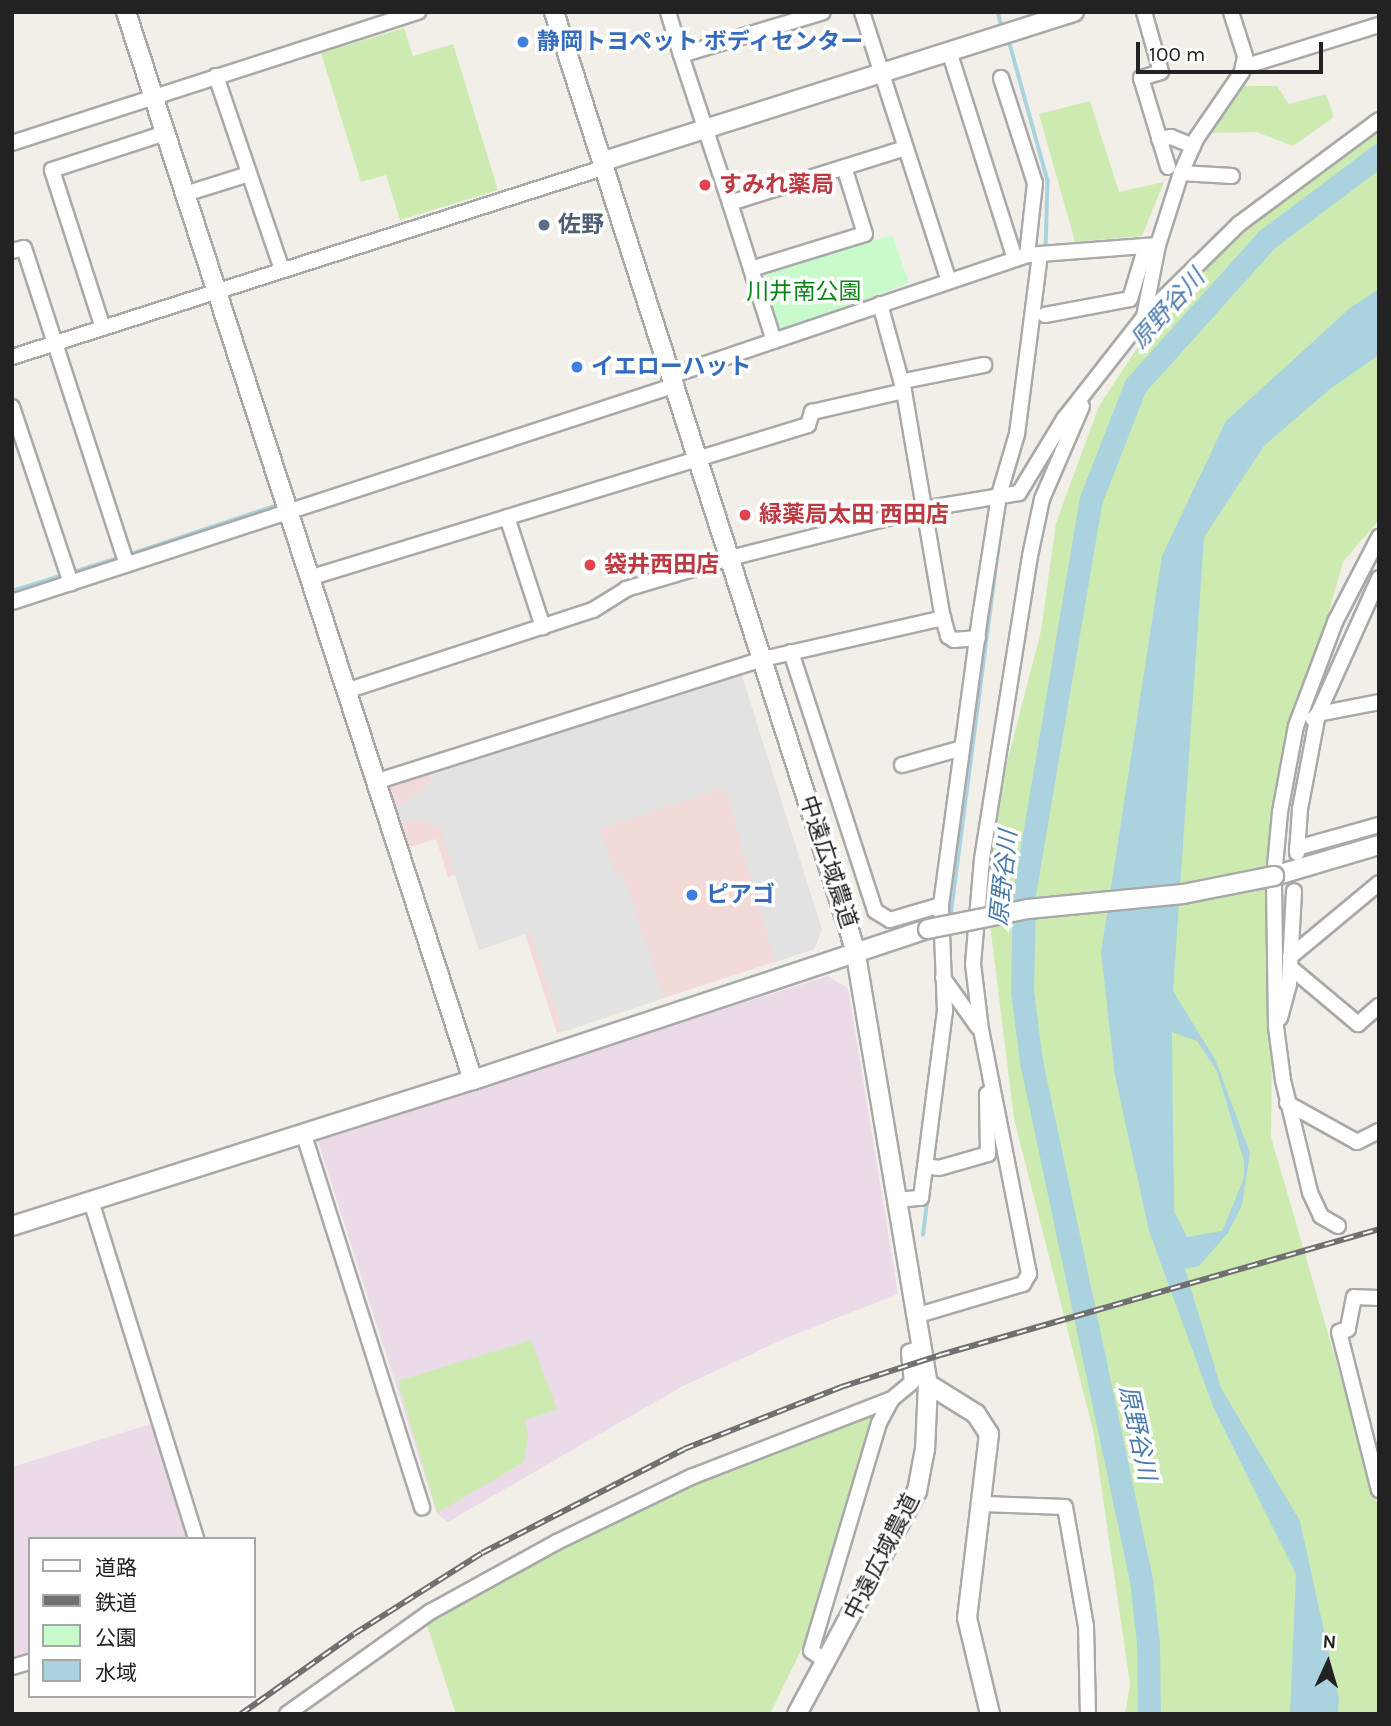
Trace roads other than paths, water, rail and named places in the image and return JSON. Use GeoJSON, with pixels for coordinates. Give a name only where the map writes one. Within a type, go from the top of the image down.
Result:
{"type":"FeatureCollection","features":[{"type":"Feature","properties":{"kind":"street"},"geometry":{"type":"LineString","coordinates":[[126,12],[473,1080]]}},
{"type":"Feature","properties":{"kind":"street"},"geometry":{"type":"LineString","coordinates":[[12,143],[418,12]]}},
{"type":"Feature","properties":{"kind":"street","name":"中遠広域農道"},"geometry":{"type":"LineString","coordinates":[[554,12],[675,380],[855,949],[928,1384],[925,1449],[917,1491],[797,1714]]}},
{"type":"Feature","properties":{"kind":"street"},"geometry":{"type":"LineString","coordinates":[[668,12],[774,341]]}},
{"type":"Feature","properties":{"kind":"street"},"geometry":{"type":"LineString","coordinates":[[681,55],[823,12]]}},
{"type":"Feature","properties":{"kind":"street"},"geometry":{"type":"LineString","coordinates":[[862,12],[949,281]]}},
{"type":"Feature","properties":{"kind":"street"},"geometry":{"type":"LineString","coordinates":[[12,357],[605,164],[704,129],[1074,12]]}},
{"type":"Feature","properties":{"kind":"street"},"geometry":{"type":"LineString","coordinates":[[1144,12],[1161,72],[1141,78],[1160,139],[1175,170]]}},
{"type":"Feature","properties":{"kind":"street"},"geometry":{"type":"LineString","coordinates":[[1045,315],[1130,299],[1152,246],[1175,170],[1243,67],[1245,56],[1231,12]]}},
{"type":"Feature","properties":{"kind":"street"},"geometry":{"type":"LineString","coordinates":[[1243,67],[1379,25]]}},
{"type":"Feature","properties":{"kind":"street"},"geometry":{"type":"LineString","coordinates":[[949,51],[1027,256]]}},
{"type":"Feature","properties":{"kind":"street"},"geometry":{"type":"LineString","coordinates":[[216,76],[282,270]]}},
{"type":"Feature","properties":{"kind":"street"},"geometry":{"type":"LineString","coordinates":[[896,1200],[921,1198],[945,1011],[941,905],[999,495],[1017,434],[1027,256],[1035,183],[1001,78]]}},
{"type":"Feature","properties":{"kind":"street"},"geometry":{"type":"LineString","coordinates":[[346,691],[593,610],[626,589],[730,558],[923,509],[1019,493],[1065,419],[1087,396],[1144,317],[1239,224],[1379,120]]}},
{"type":"Feature","properties":{"kind":"street"},"geometry":{"type":"LineString","coordinates":[[103,328],[52,170],[165,133]]}},
{"type":"Feature","properties":{"kind":"street"},"geometry":{"type":"LineString","coordinates":[[1160,139],[1171,137],[1193,146]]}},
{"type":"Feature","properties":{"kind":"street"},"geometry":{"type":"LineString","coordinates":[[730,203],[905,148]]}},
{"type":"Feature","properties":{"kind":"street"},"geometry":{"type":"LineString","coordinates":[[751,269],[865,234],[844,167]]}},
{"type":"Feature","properties":{"kind":"street"},"geometry":{"type":"LineString","coordinates":[[1175,170],[1232,176]]}},
{"type":"Feature","properties":{"kind":"street"},"geometry":{"type":"LineString","coordinates":[[185,194],[249,174]]}},
{"type":"Feature","properties":{"kind":"street"},"geometry":{"type":"LineString","coordinates":[[12,602],[69,575],[288,510],[675,380],[774,341],[1027,256],[1152,246]]}},
{"type":"Feature","properties":{"kind":"street"},"geometry":{"type":"LineString","coordinates":[[1144,317],[1152,246]]}},
{"type":"Feature","properties":{"kind":"street"},"geometry":{"type":"LineString","coordinates":[[13,249],[24,248],[53,344],[125,558]]}},
{"type":"Feature","properties":{"kind":"street"},"geometry":{"type":"LineString","coordinates":[[880,304],[904,386],[923,509],[948,636],[954,640],[978,638]]}},
{"type":"Feature","properties":{"kind":"street"},"geometry":{"type":"LineString","coordinates":[[309,578],[808,425],[812,412],[984,365]]}},
{"type":"Feature","properties":{"kind":"street"},"geometry":{"type":"LineString","coordinates":[[915,1316],[1023,1284],[1029,1274],[981,1030],[973,964],[982,859],[1042,499],[1087,396]]}},
{"type":"Feature","properties":{"kind":"street"},"geometry":{"type":"LineString","coordinates":[[12,407],[69,575]]}},
{"type":"Feature","properties":{"kind":"street"},"geometry":{"type":"LineString","coordinates":[[508,517],[543,627]]}},
{"type":"Feature","properties":{"kind":"street"},"geometry":{"type":"LineString","coordinates":[[1338,1226],[1321,1216],[1310,1192],[1287,1103],[1276,1027],[1274,876],[1287,762],[1311,680],[1335,621],[1379,537]]}},
{"type":"Feature","properties":{"kind":"street"},"geometry":{"type":"LineString","coordinates":[[1287,762],[1318,713],[1379,578]]}},
{"type":"Feature","properties":{"kind":"street"},"geometry":{"type":"LineString","coordinates":[[375,782],[762,659],[943,618]]}},
{"type":"Feature","properties":{"kind":"street"},"geometry":{"type":"LineString","coordinates":[[791,652],[875,911],[890,920],[941,905]]}},
{"type":"Feature","properties":{"kind":"street"},"geometry":{"type":"LineString","coordinates":[[1318,713],[1379,702]]}},
{"type":"Feature","properties":{"kind":"street"},"geometry":{"type":"LineString","coordinates":[[1318,713],[1300,809],[1297,851],[1379,825]]}},
{"type":"Feature","properties":{"kind":"street"},"geometry":{"type":"LineString","coordinates":[[902,765],[962,748]]}},
{"type":"Feature","properties":{"kind":"street"},"geometry":{"type":"LineString","coordinates":[[12,1226],[473,1080],[855,949],[928,929],[1028,909],[1183,894],[1274,876],[1379,845]]}},
{"type":"Feature","properties":{"kind":"street"},"geometry":{"type":"LineString","coordinates":[[1290,962],[1379,883]]}},
{"type":"Feature","properties":{"kind":"street"},"geometry":{"type":"LineString","coordinates":[[1276,1027],[1290,962],[1294,891]]}},
{"type":"Feature","properties":{"kind":"street"},"geometry":{"type":"LineString","coordinates":[[1290,962],[1358,1024],[1379,1006]]}},
{"type":"Feature","properties":{"kind":"street"},"geometry":{"type":"LineString","coordinates":[[943,976],[981,1030]]}},
{"type":"Feature","properties":{"kind":"street"},"geometry":{"type":"LineString","coordinates":[[925,1166],[939,1168],[988,1154],[986,1057]]}},
{"type":"Feature","properties":{"kind":"street"},"geometry":{"type":"LineString","coordinates":[[1287,1103],[1357,1142],[1379,1130]]}},
{"type":"Feature","properties":{"kind":"street"},"geometry":{"type":"LineString","coordinates":[[303,1132],[422,1508]]}},
{"type":"Feature","properties":{"kind":"street"},"geometry":{"type":"LineString","coordinates":[[90,1200],[195,1537]]}},
{"type":"Feature","properties":{"kind":"street"},"geometry":{"type":"LineString","coordinates":[[1379,1298],[1354,1297],[1348,1329],[1339,1332],[1379,1490]]}},
{"type":"Feature","properties":{"kind":"street"},"geometry":{"type":"LineString","coordinates":[[287,1714],[430,1612],[557,1542],[691,1478],[892,1399],[912,1382],[909,1352],[921,1348]]}},
{"type":"Feature","properties":{"kind":"street"},"geometry":{"type":"LineString","coordinates":[[928,1384],[985,1423],[990,1445],[967,1618],[990,1714]]}},
{"type":"Feature","properties":{"kind":"street"},"geometry":{"type":"LineString","coordinates":[[827,1662],[811,1651],[879,1423],[892,1399]]}},
{"type":"Feature","properties":{"kind":"street"},"geometry":{"type":"LineString","coordinates":[[983,1504],[1065,1507],[1086,1626],[1088,1714]]}},
{"type":"Feature","properties":{"kind":"water"},"geometry":{"type":"Polygon","coordinates":[[[1379,289],[1379,355],[1330,389],[1264,446],[1204,537],[1173,991],[1216,1061],[1250,1153],[1242,1205],[1228,1233],[1199,1266],[1185,1269],[1221,1388],[1300,1521],[1339,1699],[1338,1714],[1290,1714],[1296,1574],[1214,1409],[1149,1231],[1115,1076],[1101,952],[1162,556],[1226,421],[1350,308],[1379,289]],[[1172,1032],[1174,1211],[1187,1237],[1222,1231],[1244,1178],[1244,1161],[1217,1071],[1197,1041],[1172,1032]]]}},
{"type":"Feature","properties":{"kind":"waterway"},"geometry":{"type":"LineString","coordinates":[[998,12],[1001,23]]}},
{"type":"Feature","properties":{"kind":"waterway"},"geometry":{"type":"LineString","coordinates":[[1010,44],[1048,181],[1046,249]]}},
{"type":"Feature","properties":{"kind":"waterway","name":"原野谷川"},"geometry":{"type":"LineString","coordinates":[[1149,1714],[1148,1643],[1141,1580],[1031,1061],[1022,991],[1024,894],[1091,499],[1135,386],[1267,239],[1379,155]]}},
{"type":"Feature","properties":{"kind":"waterway"},"geometry":{"type":"LineString","coordinates":[[1008,490],[1024,437],[1035,350]]}},
{"type":"Feature","properties":{"kind":"waterway"},"geometry":{"type":"LineString","coordinates":[[128,555],[280,504]]}},
{"type":"Feature","properties":{"kind":"waterway"},"geometry":{"type":"LineString","coordinates":[[950,920],[1001,525]]}},
{"type":"Feature","properties":{"kind":"waterway"},"geometry":{"type":"LineString","coordinates":[[71,573],[121,557]]}},
{"type":"Feature","properties":{"kind":"waterway"},"geometry":{"type":"LineString","coordinates":[[12,591],[64,575]]}},
{"type":"Feature","properties":{"kind":"waterway"},"geometry":{"type":"LineString","coordinates":[[923,1235],[928,1196]]}},
{"type":"Feature","properties":{"kind":"railway"},"geometry":{"type":"LineString","coordinates":[[241,1714],[354,1634],[482,1553],[684,1449],[841,1387],[940,1355],[1379,1229]]}},
{"type":"Feature","properties":{"kind":"place","name":"静岡トヨペット ボディセンター"},"geometry":{"type":"Point","coordinates":[523,42]}},
{"type":"Feature","properties":{"kind":"place","name":"すみれ薬局"},"geometry":{"type":"Point","coordinates":[705,185]}},
{"type":"Feature","properties":{"kind":"place","name":"佐野"},"geometry":{"type":"Point","coordinates":[544,225]}},
{"type":"Feature","properties":{"kind":"place","name":"イエローハット"},"geometry":{"type":"Point","coordinates":[577,367]}},
{"type":"Feature","properties":{"kind":"place","name":"緑薬局太田 西田店"},"geometry":{"type":"Point","coordinates":[745,515]}},
{"type":"Feature","properties":{"kind":"place","name":"袋井西田店"},"geometry":{"type":"Point","coordinates":[590,565]}},
{"type":"Feature","properties":{"kind":"place","name":"ピアゴ"},"geometry":{"type":"Point","coordinates":[692,895]}},
{"type":"Feature","properties":{"kind":"park label","name":"川井南公園"},"geometry":{"type":"Point","coordinates":[804,292]}}]}
